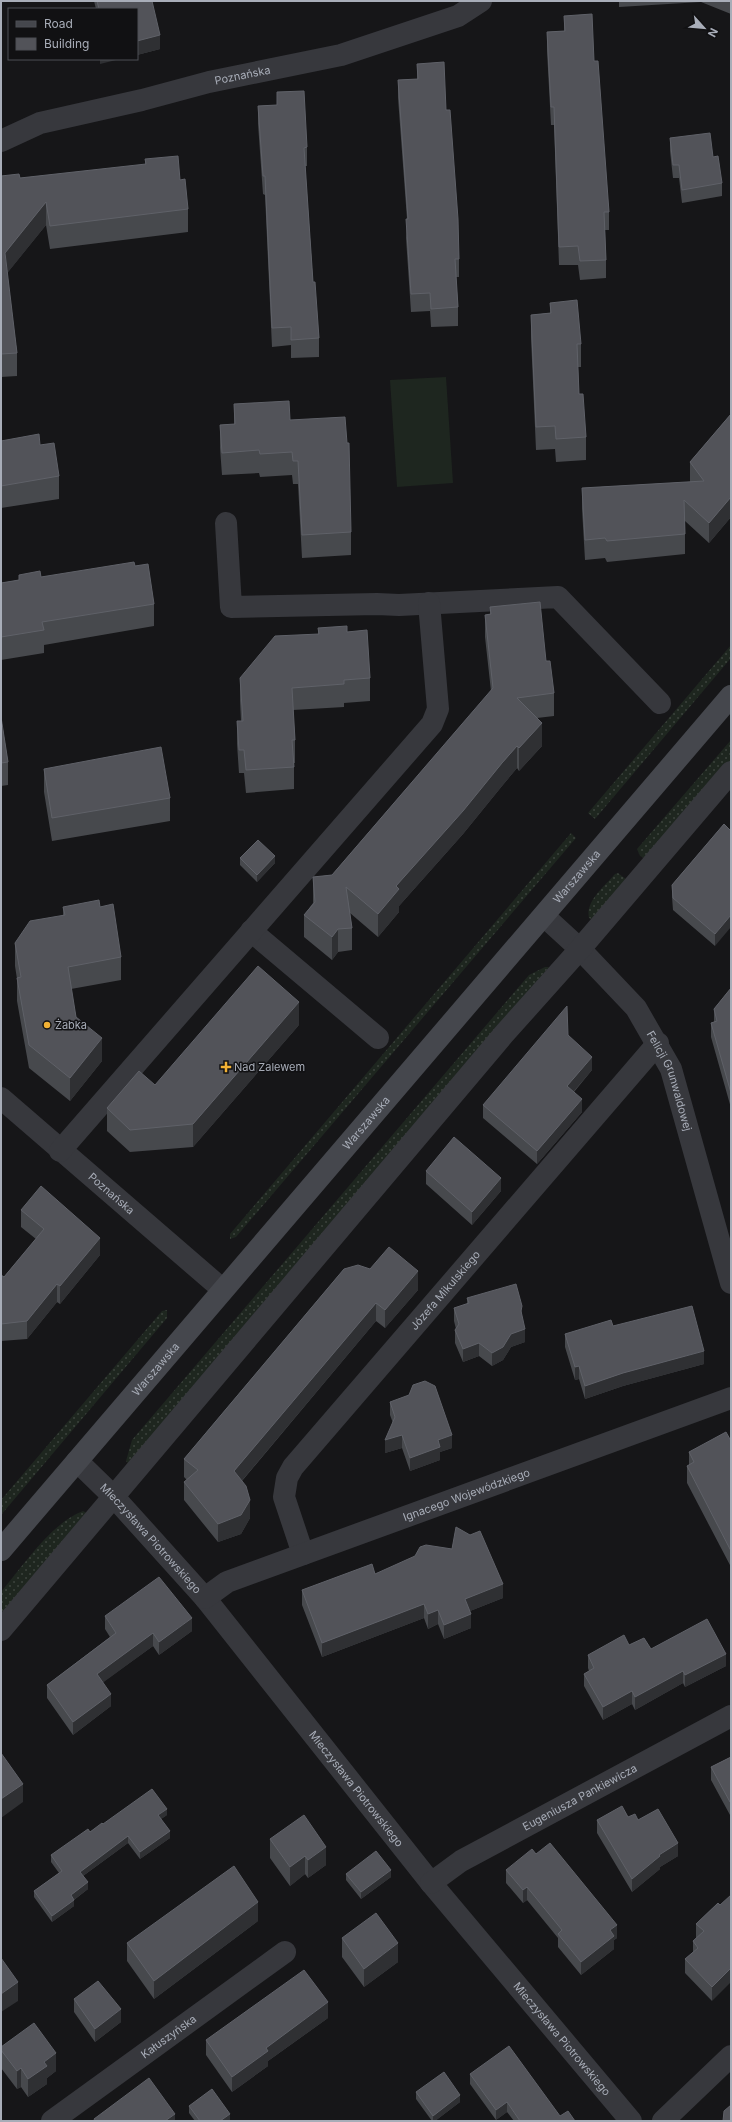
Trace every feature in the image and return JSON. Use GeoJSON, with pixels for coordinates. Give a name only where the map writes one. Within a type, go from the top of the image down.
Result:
{"type":"FeatureCollection","features":[{"type":"Feature","properties":{"kind":"main road","name":"Warszawska"},"geometry":{"type":"LineString","coordinates":[[1,1550],[222,1289],[414,1068],[731,696]]}},
{"type":"Feature","properties":{"kind":"street","name":"Poznańska"},"geometry":{"type":"LineString","coordinates":[[1,141],[40,123],[142,100],[209,82],[341,55],[458,16],[481,1]]}},
{"type":"Feature","properties":{"kind":"street"},"geometry":{"type":"LineString","coordinates":[[226,523],[231,607],[378,604],[399,605],[558,597],[660,703]]}},
{"type":"Feature","properties":{"kind":"street"},"geometry":{"type":"LineString","coordinates":[[60,1151],[432,724],[438,709],[429,603]]}},
{"type":"Feature","properties":{"kind":"street"},"geometry":{"type":"LineString","coordinates":[[1,1630],[504,1034],[580,949],[731,772]]}},
{"type":"Feature","properties":{"kind":"street","name":"Felicji Grunwaldowej"},"geometry":{"type":"LineString","coordinates":[[544,916],[580,949],[636,1008],[658,1043],[671,1069],[731,1283]]}},
{"type":"Feature","properties":{"kind":"street"},"geometry":{"type":"LineString","coordinates":[[251,932],[378,1038]]}},
{"type":"Feature","properties":{"kind":"street","name":"Józefa Mikulskiego"},"geometry":{"type":"LineString","coordinates":[[303,1554],[284,1497],[287,1478],[293,1466],[658,1043]]}},
{"type":"Feature","properties":{"kind":"street","name":"Poznańska"},"geometry":{"type":"LineString","coordinates":[[1,1098],[60,1151],[222,1289]]}},
{"type":"Feature","properties":{"kind":"street","name":"Ignacego Wojewódzkiego"},"geometry":{"type":"LineString","coordinates":[[205,1598],[227,1582],[731,1398]]}},
{"type":"Feature","properties":{"kind":"street","name":"Mieczysława Piotrowskiego"},"geometry":{"type":"LineString","coordinates":[[77,1461],[114,1497],[205,1598],[431,1883],[631,2121]]}},
{"type":"Feature","properties":{"kind":"street","name":"Eugeniusza Pankiewicza"},"geometry":{"type":"LineString","coordinates":[[431,1883],[461,1861],[731,1716]]}},
{"type":"Feature","properties":{"kind":"street","name":"Kałuszyńska"},"geometry":{"type":"LineString","coordinates":[[52,2121],[285,1952]]}},
{"type":"Feature","properties":{"kind":"street"},"geometry":{"type":"LineString","coordinates":[[662,2121],[731,2056]]}},
{"type":"Feature","properties":{"kind":"shaded area"},"geometry":{"type":"Polygon","coordinates":[[[446,377],[453,483],[397,487],[390,380],[446,377]]]}},
{"type":"Feature","properties":{"kind":"shaded area"},"geometry":{"type":"Polygon","coordinates":[[[731,645],[731,658],[595,819],[588,813],[731,645]]]}},
{"type":"Feature","properties":{"kind":"shaded area"},"geometry":{"type":"Polygon","coordinates":[[[731,740],[731,761],[648,860],[640,856],[637,849],[731,740]]]}},
{"type":"Feature","properties":{"kind":"shaded area"},"geometry":{"type":"Polygon","coordinates":[[[571,833],[576,838],[236,1237],[230,1239],[230,1234],[571,833]]]}},
{"type":"Feature","properties":{"kind":"shaded area"},"geometry":{"type":"Polygon","coordinates":[[[618,873],[627,880],[596,921],[589,918],[590,906],[593,900],[601,889],[615,874],[618,873]]]}},
{"type":"Feature","properties":{"kind":"shaded area"},"geometry":{"type":"Polygon","coordinates":[[[545,967],[549,967],[129,1464],[126,1461],[132,1440],[529,975],[545,967]]]}},
{"type":"Feature","properties":{"kind":"shaded area"},"geometry":{"type":"Polygon","coordinates":[[[167,1310],[167,1318],[1,1515],[1,1500],[162,1311],[167,1310]]]}},
{"type":"Feature","properties":{"kind":"shaded area"},"geometry":{"type":"Polygon","coordinates":[[[83,1511],[87,1513],[1,1618],[1,1592],[38,1546],[49,1535],[71,1517],[83,1511]]]}},
{"type":"Feature","properties":{"kind":"building"},"geometry":{"type":"Polygon","coordinates":[[[97,1],[152,1],[160,35],[138,41],[138,8],[99,8],[97,1]]]}},
{"type":"Feature","properties":{"kind":"building"},"geometry":{"type":"Polygon","coordinates":[[[592,14],[594,61],[598,61],[609,212],[604,212],[606,260],[580,261],[578,246],[559,247],[554,107],[551,107],[547,32],[565,31],[564,16],[592,14]]]}},
{"type":"Feature","properties":{"kind":"building"},"geometry":{"type":"Polygon","coordinates":[[[444,62],[446,110],[450,110],[458,219],[459,259],[455,259],[458,307],[431,309],[430,293],[411,294],[406,219],[408,219],[398,80],[418,79],[417,64],[444,62]]]}},
{"type":"Feature","properties":{"kind":"building"},"geometry":{"type":"Polygon","coordinates":[[[304,91],[307,147],[304,148],[313,282],[315,282],[319,338],[291,340],[291,327],[272,328],[265,176],[263,176],[258,106],[277,105],[277,92],[304,91]]]}},
{"type":"Feature","properties":{"kind":"building"},"geometry":{"type":"Polygon","coordinates":[[[710,133],[713,157],[718,156],[722,183],[682,190],[679,165],[673,165],[670,138],[710,133]]]}},
{"type":"Feature","properties":{"kind":"building"},"geometry":{"type":"Polygon","coordinates":[[[178,156],[180,180],[185,179],[188,209],[50,226],[46,202],[5,253],[17,353],[1,354],[1,176],[19,174],[20,178],[146,164],[145,159],[178,156]]]}},
{"type":"Feature","properties":{"kind":"building"},"geometry":{"type":"Polygon","coordinates":[[[577,300],[581,344],[577,344],[579,394],[583,394],[586,437],[556,439],[555,426],[536,427],[531,315],[551,313],[550,303],[577,300]]]}},
{"type":"Feature","properties":{"kind":"building"},"geometry":{"type":"Polygon","coordinates":[[[289,401],[290,420],[345,417],[347,443],[349,443],[351,532],[302,535],[298,461],[293,461],[292,452],[260,454],[259,450],[222,453],[220,425],[235,424],[234,404],[289,401]]]}},
{"type":"Feature","properties":{"kind":"building"},"geometry":{"type":"Polygon","coordinates":[[[731,414],[731,497],[709,523],[684,500],[685,534],[607,541],[605,538],[585,540],[582,488],[704,481],[690,462],[731,414]]]}},
{"type":"Feature","properties":{"kind":"building"},"geometry":{"type":"Polygon","coordinates":[[[39,434],[40,445],[54,443],[59,476],[1,486],[1,441],[39,434]]]}},
{"type":"Feature","properties":{"kind":"building"},"geometry":{"type":"Polygon","coordinates":[[[134,562],[135,566],[148,564],[154,604],[42,622],[44,630],[1,637],[1,583],[19,580],[19,575],[40,571],[41,577],[134,562]]]}},
{"type":"Feature","properties":{"kind":"building"},"geometry":{"type":"Polygon","coordinates":[[[540,602],[546,661],[550,661],[554,693],[517,698],[542,723],[519,748],[517,746],[463,811],[396,886],[399,889],[378,914],[346,887],[352,928],[338,929],[332,937],[304,915],[315,902],[313,877],[332,875],[493,688],[485,615],[491,614],[490,607],[540,602]]]}},
{"type":"Feature","properties":{"kind":"building"},"geometry":{"type":"Polygon","coordinates":[[[347,626],[347,632],[367,630],[370,678],[344,680],[344,684],[292,688],[295,740],[292,740],[294,767],[246,770],[244,750],[239,750],[237,721],[243,721],[240,678],[275,636],[319,634],[318,628],[347,626]]]}},
{"type":"Feature","properties":{"kind":"building"},"geometry":{"type":"Polygon","coordinates":[[[1,717],[8,762],[1,763],[1,717]]]}},
{"type":"Feature","properties":{"kind":"building"},"geometry":{"type":"Polygon","coordinates":[[[161,747],[170,798],[52,818],[44,769],[161,747]]]}},
{"type":"Feature","properties":{"kind":"building"},"geometry":{"type":"Polygon","coordinates":[[[724,824],[731,831],[731,915],[715,934],[673,898],[672,885],[724,824]]]}},
{"type":"Feature","properties":{"kind":"building"},"geometry":{"type":"Polygon","coordinates":[[[258,840],[275,856],[257,875],[240,858],[258,840]]]}},
{"type":"Feature","properties":{"kind":"building","name":"Żabka"},"geometry":{"type":"Polygon","coordinates":[[[99,900],[100,907],[113,904],[121,957],[68,967],[76,1017],[102,1038],[70,1078],[29,1045],[17,978],[21,977],[15,943],[30,921],[65,915],[63,907],[99,900]]]}},
{"type":"Feature","properties":{"kind":"building","name":"Nad Zalewem"},"geometry":{"type":"Polygon","coordinates":[[[258,966],[299,1002],[193,1124],[130,1130],[107,1108],[139,1071],[155,1085],[258,966]]]}},
{"type":"Feature","properties":{"kind":"building"},"geometry":{"type":"Polygon","coordinates":[[[731,988],[731,1093],[711,1023],[717,1021],[714,1009],[731,988]]]}},
{"type":"Feature","properties":{"kind":"building"},"geometry":{"type":"Polygon","coordinates":[[[567,1006],[568,1035],[592,1057],[567,1086],[582,1099],[537,1151],[483,1105],[567,1006]]]}},
{"type":"Feature","properties":{"kind":"building"},"geometry":{"type":"Polygon","coordinates":[[[454,1137],[501,1178],[472,1212],[426,1171],[454,1137]]]}},
{"type":"Feature","properties":{"kind":"building"},"geometry":{"type":"Polygon","coordinates":[[[41,1186],[100,1238],[60,1286],[57,1284],[27,1321],[1,1324],[1,1275],[4,1277],[44,1229],[21,1210],[41,1186]]]}},
{"type":"Feature","properties":{"kind":"building"},"geometry":{"type":"Polygon","coordinates":[[[389,1247],[418,1271],[385,1310],[376,1303],[234,1471],[246,1486],[250,1500],[241,1515],[218,1524],[184,1482],[198,1470],[184,1459],[344,1269],[358,1265],[370,1269],[389,1247]]]}},
{"type":"Feature","properties":{"kind":"building"},"geometry":{"type":"Polygon","coordinates":[[[516,1284],[522,1306],[521,1311],[525,1329],[511,1334],[503,1347],[492,1353],[479,1343],[463,1349],[455,1330],[459,1324],[454,1308],[469,1303],[467,1298],[516,1284]]]}},
{"type":"Feature","properties":{"kind":"building"},"geometry":{"type":"Polygon","coordinates":[[[692,1306],[704,1351],[623,1373],[585,1386],[579,1366],[575,1367],[565,1334],[611,1320],[613,1326],[692,1306]]]}},
{"type":"Feature","properties":{"kind":"building"},"geometry":{"type":"Polygon","coordinates":[[[425,1381],[435,1386],[452,1435],[438,1440],[440,1447],[410,1458],[402,1435],[385,1440],[395,1417],[390,1402],[409,1395],[413,1385],[425,1381]]]}},
{"type":"Feature","properties":{"kind":"building"},"geometry":{"type":"Polygon","coordinates":[[[726,1432],[731,1441],[731,1551],[687,1466],[694,1462],[689,1452],[726,1432]]]}},
{"type":"Feature","properties":{"kind":"building"},"geometry":{"type":"Polygon","coordinates":[[[456,1527],[470,1535],[480,1531],[503,1584],[465,1599],[471,1614],[444,1625],[438,1610],[428,1614],[424,1604],[322,1643],[302,1590],[372,1564],[375,1574],[415,1556],[420,1547],[426,1545],[452,1549],[456,1527]]]}},
{"type":"Feature","properties":{"kind":"building"},"geometry":{"type":"Polygon","coordinates":[[[159,1577],[192,1618],[159,1642],[153,1633],[97,1674],[111,1694],[73,1722],[47,1685],[116,1633],[105,1616],[159,1577]]]}},
{"type":"Feature","properties":{"kind":"building"},"geometry":{"type":"Polygon","coordinates":[[[707,1619],[726,1654],[685,1675],[683,1671],[635,1697],[632,1691],[603,1707],[584,1674],[594,1668],[588,1655],[624,1635],[629,1645],[644,1638],[651,1649],[707,1619]]]}},
{"type":"Feature","properties":{"kind":"building"},"geometry":{"type":"Polygon","coordinates":[[[1,1753],[23,1784],[1,1799],[1,1753]]]}},
{"type":"Feature","properties":{"kind":"building"},"geometry":{"type":"Polygon","coordinates":[[[731,1757],[731,1801],[730,1802],[711,1767],[731,1757]]]}},
{"type":"Feature","properties":{"kind":"building"},"geometry":{"type":"Polygon","coordinates":[[[152,1789],[167,1809],[158,1815],[170,1831],[140,1852],[128,1836],[80,1872],[88,1882],[71,1895],[74,1900],[52,1916],[34,1891],[62,1871],[51,1855],[88,1829],[90,1832],[102,1823],[103,1824],[152,1789]]]}},
{"type":"Feature","properties":{"kind":"building"},"geometry":{"type":"Polygon","coordinates":[[[622,1806],[628,1817],[635,1814],[638,1820],[658,1809],[678,1843],[659,1855],[660,1856],[632,1879],[597,1820],[622,1806]]]}},
{"type":"Feature","properties":{"kind":"building"},"geometry":{"type":"Polygon","coordinates":[[[304,1815],[326,1847],[308,1860],[305,1856],[290,1867],[270,1839],[304,1815]]]}},
{"type":"Feature","properties":{"kind":"building"},"geometry":{"type":"Polygon","coordinates":[[[550,1843],[617,1925],[610,1930],[614,1936],[581,1962],[558,1934],[562,1930],[527,1887],[523,1890],[506,1870],[532,1849],[536,1854],[550,1843]]]}},
{"type":"Feature","properties":{"kind":"building"},"geometry":{"type":"Polygon","coordinates":[[[376,1851],[391,1870],[361,1892],[346,1874],[376,1851]]]}},
{"type":"Feature","properties":{"kind":"building"},"geometry":{"type":"Polygon","coordinates":[[[234,1866],[258,1902],[154,1981],[127,1943],[234,1866]]]}},
{"type":"Feature","properties":{"kind":"building"},"geometry":{"type":"Polygon","coordinates":[[[731,1895],[731,1968],[712,1987],[685,1959],[698,1948],[693,1941],[704,1931],[696,1924],[718,1903],[720,1905],[731,1895]]]}},
{"type":"Feature","properties":{"kind":"building"},"geometry":{"type":"Polygon","coordinates":[[[376,1913],[398,1943],[364,1969],[342,1938],[376,1913]]]}},
{"type":"Feature","properties":{"kind":"building"},"geometry":{"type":"Polygon","coordinates":[[[1,1958],[18,1982],[1,1994],[1,1958]]]}},
{"type":"Feature","properties":{"kind":"building"},"geometry":{"type":"Polygon","coordinates":[[[304,1970],[328,2002],[266,2048],[268,2051],[232,2077],[206,2040],[304,1970]]]}},
{"type":"Feature","properties":{"kind":"building"},"geometry":{"type":"Polygon","coordinates":[[[98,1981],[121,2009],[95,2029],[74,1999],[98,1981]]]}},
{"type":"Feature","properties":{"kind":"building"},"geometry":{"type":"Polygon","coordinates":[[[34,2023],[56,2053],[44,2062],[47,2066],[28,2079],[21,2068],[17,2071],[1,2050],[1,2047],[34,2023]]]}},
{"type":"Feature","properties":{"kind":"building"},"geometry":{"type":"Polygon","coordinates":[[[509,2046],[560,2116],[568,2111],[575,2121],[520,2121],[507,2102],[496,2110],[470,2074],[509,2046]]]}},
{"type":"Feature","properties":{"kind":"building"},"geometry":{"type":"Polygon","coordinates":[[[444,2072],[460,2095],[433,2116],[416,2092],[444,2072]]]}},
{"type":"Feature","properties":{"kind":"building"},"geometry":{"type":"Polygon","coordinates":[[[149,2078],[175,2114],[165,2121],[95,2121],[94,2119],[149,2078]]]}},
{"type":"Feature","properties":{"kind":"building"},"geometry":{"type":"Polygon","coordinates":[[[212,2089],[230,2114],[220,2121],[200,2121],[189,2106],[212,2089]]]}},
{"type":"Feature","properties":{"kind":"building"},"geometry":{"type":"Polygon","coordinates":[[[731,2105],[731,2121],[723,2121],[724,2111],[731,2105]]]}},
{"type":"Feature","properties":{"kind":"place","name":"Żabka"},"geometry":{"type":"Point","coordinates":[47,1025]}},
{"type":"Feature","properties":{"kind":"place","name":"Nad Zalewem"},"geometry":{"type":"Point","coordinates":[226,1067]}}]}
